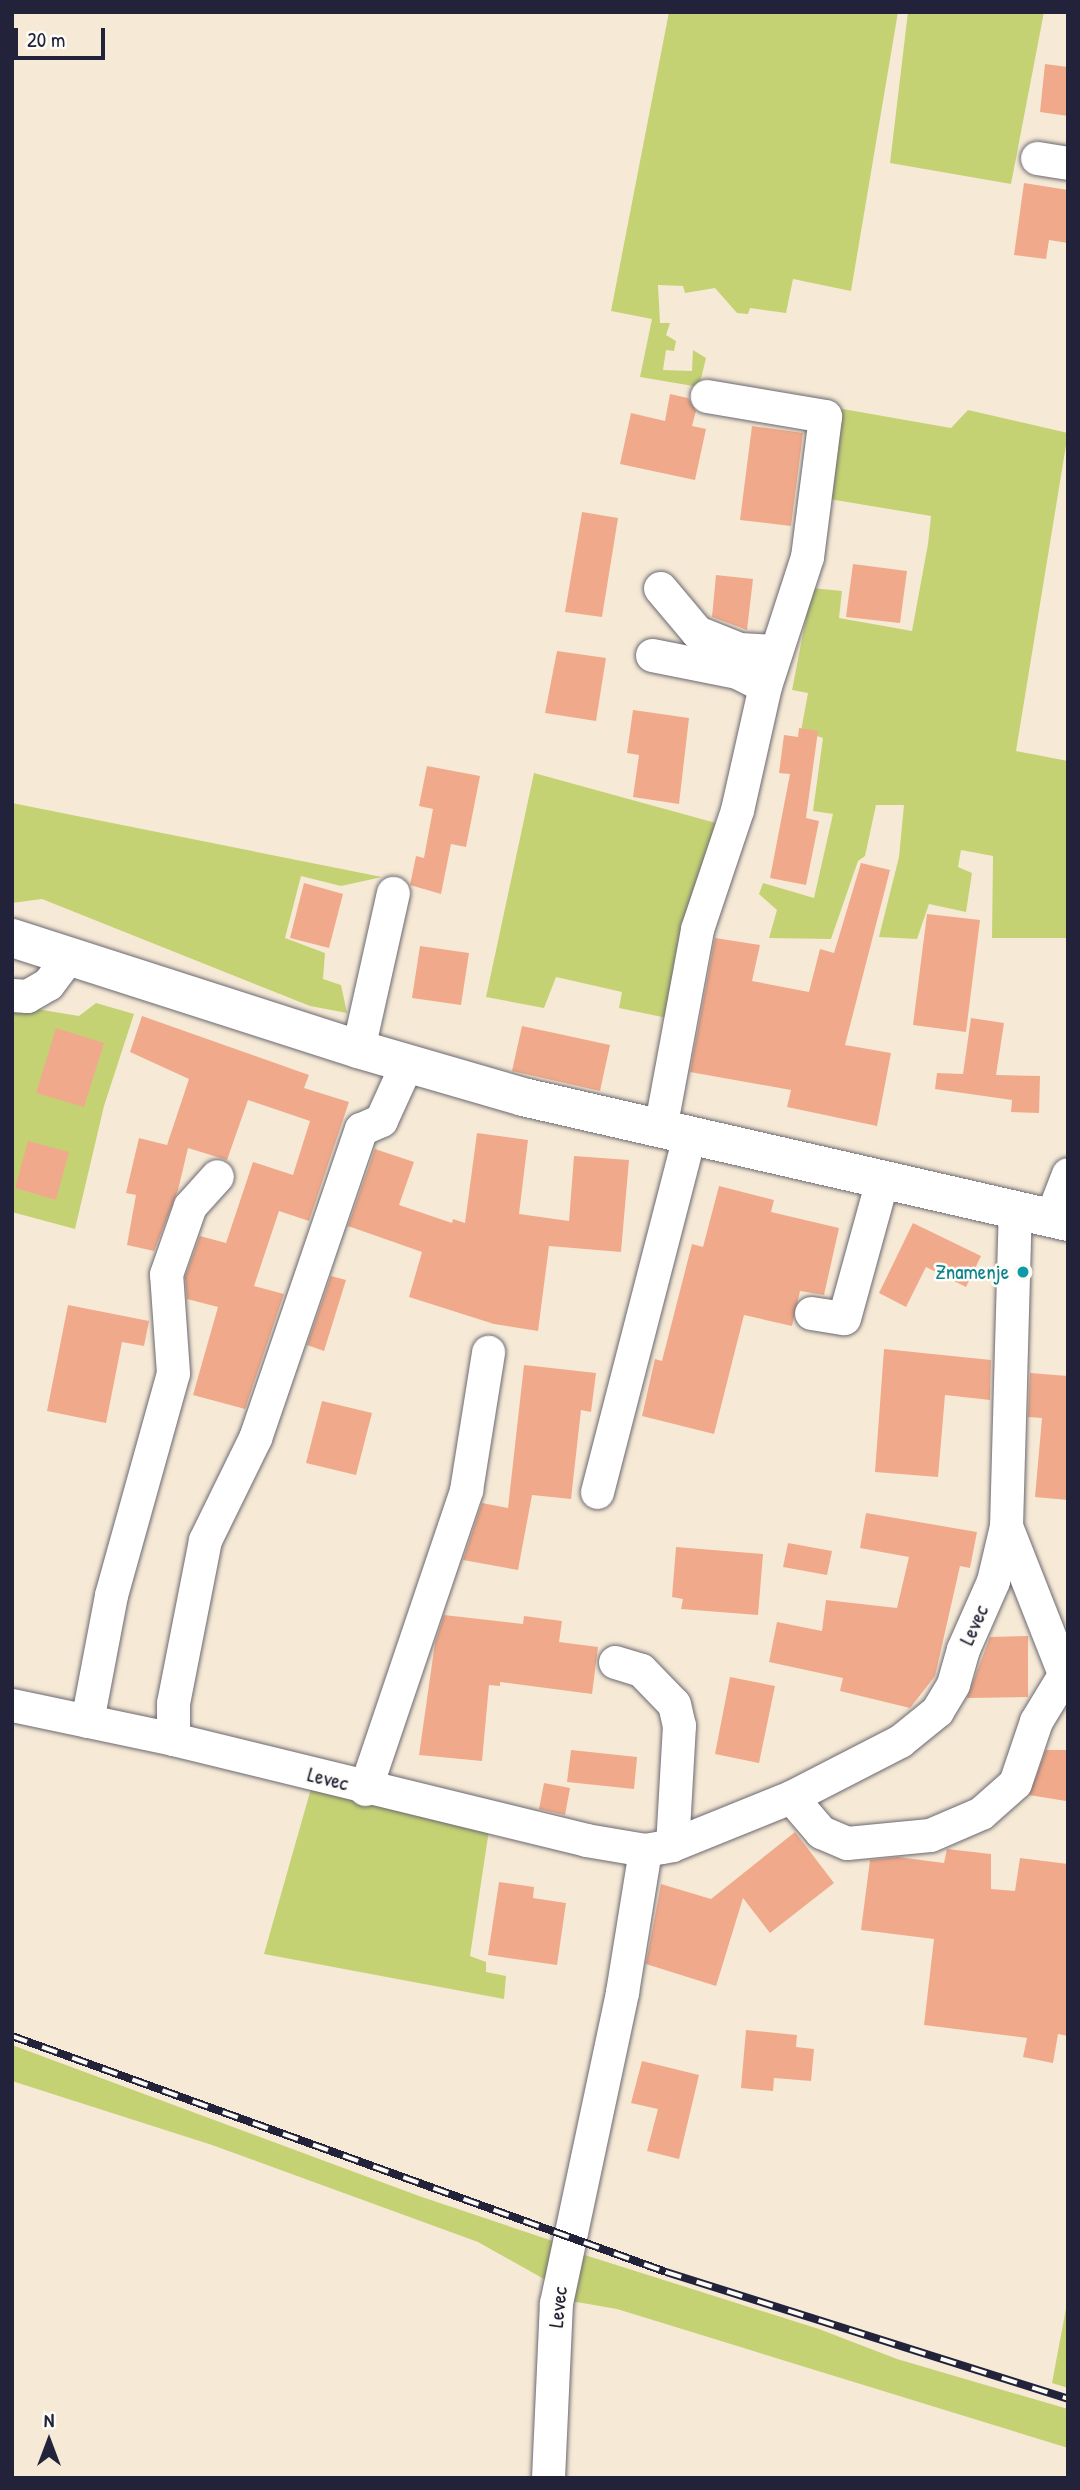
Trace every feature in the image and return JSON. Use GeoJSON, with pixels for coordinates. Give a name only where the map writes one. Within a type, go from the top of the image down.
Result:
{"type":"FeatureCollection","features":[{"type":"Feature","properties":{"kind":"main road"},"geometry":{"type":"LineString","coordinates":[[12,938],[407,1063],[675,1133],[1045,1217]]}},
{"type":"Feature","properties":{"kind":"street"},"geometry":{"type":"LineString","coordinates":[[597,1492],[675,1133],[684,980],[737,810],[775,651],[807,557],[825,416],[707,396]]}},
{"type":"Feature","properties":{"kind":"street"},"geometry":{"type":"LineString","coordinates":[[660,588],[697,632],[739,649],[775,651]]}},
{"type":"Feature","properties":{"kind":"street"},"geometry":{"type":"LineString","coordinates":[[652,655],[737,672],[765,686]]}},
{"type":"Feature","properties":{"kind":"street"},"geometry":{"type":"LineString","coordinates":[[358,1049],[393,893]]}},
{"type":"Feature","properties":{"kind":"street"},"geometry":{"type":"LineString","coordinates":[[12,995],[27,996],[48,984],[68,957]]}},
{"type":"Feature","properties":{"kind":"street"},"geometry":{"type":"LineString","coordinates":[[173,1739],[173,1703],[205,1540],[256,1438],[361,1129],[381,1119],[407,1063]]}},
{"type":"Feature","properties":{"kind":"street","name":"Levec"},"geometry":{"type":"LineString","coordinates":[[12,1705],[173,1739],[365,1789],[659,1848],[791,1797],[900,1741],[937,1711],[953,1684],[993,1581],[1006,1526],[1045,1217],[1068,1174]]}},
{"type":"Feature","properties":{"kind":"street"},"geometry":{"type":"LineString","coordinates":[[87,1721],[111,1595],[170,1394],[173,1373],[166,1274],[190,1206],[217,1176]]}},
{"type":"Feature","properties":{"kind":"street"},"geometry":{"type":"LineString","coordinates":[[811,1313],[844,1318],[882,1180]]}},
{"type":"Feature","properties":{"kind":"street"},"geometry":{"type":"LineString","coordinates":[[365,1789],[466,1490],[488,1352]]}},
{"type":"Feature","properties":{"kind":"street"},"geometry":{"type":"LineString","coordinates":[[791,1797],[821,1832],[847,1843],[930,1835],[981,1813],[1015,1783],[1036,1721],[1066,1679],[1006,1526]]}},
{"type":"Feature","properties":{"kind":"street"},"geometry":{"type":"LineString","coordinates":[[615,1662],[641,1670],[674,1704],[680,1725],[659,1848]]}},
{"type":"Feature","properties":{"kind":"street","name":"Levec"},"geometry":{"type":"LineString","coordinates":[[548,2478],[556,2303],[622,1992],[659,1848]]}},
{"type":"Feature","properties":{"kind":"green space"},"geometry":{"type":"Polygon","coordinates":[[[669,12],[898,12],[851,291],[793,279],[786,313],[750,308],[748,314],[737,313],[715,288],[685,293],[683,286],[658,285],[660,323],[670,323],[666,335],[676,341],[674,351],[666,350],[663,370],[692,371],[693,350],[706,358],[699,387],[640,377],[652,319],[611,311],[669,12]]]}},
{"type":"Feature","properties":{"kind":"green space"},"geometry":{"type":"Polygon","coordinates":[[[908,12],[1044,12],[1011,184],[890,163],[908,12]]]}},
{"type":"Feature","properties":{"kind":"green space"},"geometry":{"type":"Polygon","coordinates":[[[837,408],[951,428],[968,410],[1068,433],[1016,751],[1068,761],[1068,938],[992,938],[993,856],[961,850],[958,867],[972,873],[966,912],[929,904],[917,939],[879,937],[899,857],[904,805],[876,805],[865,856],[858,861],[831,939],[769,938],[777,910],[759,894],[763,883],[814,898],[833,814],[813,811],[823,738],[801,731],[808,693],[792,690],[812,588],[842,591],[839,618],[912,631],[928,544],[931,516],[823,498],[837,408]]]}},
{"type":"Feature","properties":{"kind":"green space"},"geometry":{"type":"Polygon","coordinates":[[[534,773],[716,823],[667,1018],[619,1008],[622,992],[556,977],[544,1008],[486,997],[534,773]]]}},
{"type":"Feature","properties":{"kind":"green space"},"geometry":{"type":"Polygon","coordinates":[[[12,803],[382,877],[341,886],[301,876],[285,938],[325,953],[323,979],[341,985],[347,1013],[310,1006],[42,899],[12,903],[12,803]]]}},
{"type":"Feature","properties":{"kind":"green space"},"geometry":{"type":"Polygon","coordinates":[[[96,1003],[134,1014],[104,1106],[75,1229],[12,1212],[12,1005],[79,1016],[96,1003]]]}},
{"type":"Feature","properties":{"kind":"green space"},"geometry":{"type":"Polygon","coordinates":[[[312,1785],[489,1830],[470,1956],[486,1962],[486,1972],[506,1976],[504,1999],[264,1954],[312,1785]]]}},
{"type":"Feature","properties":{"kind":"green space"},"geometry":{"type":"Polygon","coordinates":[[[12,2045],[419,2196],[559,2243],[551,2283],[478,2242],[212,2145],[12,2081],[12,2045]]]}},
{"type":"Feature","properties":{"kind":"green space"},"geometry":{"type":"Polygon","coordinates":[[[572,2251],[819,2329],[897,2359],[1068,2409],[1068,2448],[617,2309],[571,2301],[572,2251]]]}},
{"type":"Feature","properties":{"kind":"green space"},"geometry":{"type":"Polygon","coordinates":[[[1068,2298],[1068,2388],[1052,2383],[1068,2298]]]}},
{"type":"Feature","properties":{"kind":"building"},"geometry":{"type":"Polygon","coordinates":[[[1045,64],[1068,67],[1068,116],[1040,112],[1045,64]]]}},
{"type":"Feature","properties":{"kind":"building"},"geometry":{"type":"Polygon","coordinates":[[[1024,183],[1068,190],[1068,243],[1049,240],[1046,259],[1014,255],[1024,183]]]}},
{"type":"Feature","properties":{"kind":"building"},"geometry":{"type":"Polygon","coordinates":[[[670,394],[688,398],[696,411],[692,426],[706,429],[695,480],[620,464],[631,413],[665,421],[670,394]]]}},
{"type":"Feature","properties":{"kind":"building"},"geometry":{"type":"Polygon","coordinates":[[[752,426],[803,433],[791,526],[740,520],[752,426]]]}},
{"type":"Feature","properties":{"kind":"building"},"geometry":{"type":"Polygon","coordinates":[[[582,512],[618,518],[602,617],[565,612],[582,512]]]}},
{"type":"Feature","properties":{"kind":"building"},"geometry":{"type":"Polygon","coordinates":[[[853,564],[907,571],[900,623],[846,617],[853,564]]]}},
{"type":"Feature","properties":{"kind":"building"},"geometry":{"type":"Polygon","coordinates":[[[716,575],[753,579],[747,630],[712,617],[716,575]]]}},
{"type":"Feature","properties":{"kind":"building"},"geometry":{"type":"Polygon","coordinates":[[[557,651],[606,658],[596,721],[545,713],[557,651]]]}},
{"type":"Feature","properties":{"kind":"building"},"geometry":{"type":"Polygon","coordinates":[[[633,710],[689,718],[679,804],[633,797],[639,755],[627,753],[633,710]]]}},
{"type":"Feature","properties":{"kind":"building"},"geometry":{"type":"Polygon","coordinates":[[[799,728],[818,731],[806,818],[819,821],[806,885],[770,878],[790,774],[779,773],[784,735],[798,737],[799,728]]]}},
{"type":"Feature","properties":{"kind":"building"},"geometry":{"type":"Polygon","coordinates":[[[427,766],[480,776],[466,847],[451,844],[441,894],[410,885],[416,856],[424,858],[433,809],[419,806],[427,766]]]}},
{"type":"Feature","properties":{"kind":"building"},"geometry":{"type":"Polygon","coordinates":[[[861,863],[890,870],[845,1045],[891,1053],[877,1126],[787,1107],[791,1090],[690,1072],[715,938],[760,945],[752,981],[809,992],[820,949],[834,953],[861,863]]]}},
{"type":"Feature","properties":{"kind":"building"},"geometry":{"type":"Polygon","coordinates":[[[304,883],[343,894],[329,948],[290,938],[304,883]]]}},
{"type":"Feature","properties":{"kind":"building"},"geometry":{"type":"Polygon","coordinates":[[[927,914],[980,920],[966,1032],[913,1025],[927,914]]]}},
{"type":"Feature","properties":{"kind":"building"},"geometry":{"type":"Polygon","coordinates":[[[420,946],[469,953],[461,1005],[412,998],[420,946]]]}},
{"type":"Feature","properties":{"kind":"building"},"geometry":{"type":"Polygon","coordinates":[[[142,1016],[309,1075],[304,1088],[349,1102],[309,1221],[279,1211],[254,1286],[284,1294],[245,1409],[193,1395],[218,1307],[187,1299],[185,1277],[200,1236],[226,1243],[253,1162],[293,1175],[310,1121],[248,1100],[227,1160],[188,1148],[178,1190],[154,1251],[127,1245],[136,1195],[126,1193],[139,1138],[167,1145],[189,1079],[130,1052],[142,1016]]]}},
{"type":"Feature","properties":{"kind":"building"},"geometry":{"type":"Polygon","coordinates":[[[971,1018],[1004,1023],[996,1075],[1040,1076],[1039,1113],[1011,1112],[1012,1100],[935,1089],[937,1073],[963,1074],[971,1018]]]}},
{"type":"Feature","properties":{"kind":"building"},"geometry":{"type":"Polygon","coordinates":[[[522,1026],[610,1045],[600,1091],[512,1071],[522,1026]]]}},
{"type":"Feature","properties":{"kind":"building"},"geometry":{"type":"Polygon","coordinates":[[[56,1028],[104,1043],[84,1107],[36,1093],[56,1028]]]}},
{"type":"Feature","properties":{"kind":"building"},"geometry":{"type":"Polygon","coordinates":[[[477,1133],[528,1140],[519,1214],[569,1221],[574,1156],[629,1160],[621,1252],[549,1246],[538,1331],[494,1324],[409,1297],[422,1252],[348,1226],[375,1149],[414,1162],[399,1205],[452,1223],[453,1219],[465,1223],[477,1133]]]}},
{"type":"Feature","properties":{"kind":"building"},"geometry":{"type":"Polygon","coordinates":[[[28,1141],[69,1152],[56,1200],[15,1188],[28,1141]]]}},
{"type":"Feature","properties":{"kind":"building"},"geometry":{"type":"Polygon","coordinates":[[[719,1186],[774,1200],[771,1212],[839,1228],[824,1295],[800,1291],[792,1326],[744,1315],[714,1434],[642,1416],[655,1359],[662,1361],[692,1244],[703,1247],[719,1186]]]}},
{"type":"Feature","properties":{"kind":"building"},"geometry":{"type":"Polygon","coordinates":[[[913,1223],[981,1256],[966,1287],[926,1267],[906,1307],[879,1293],[913,1223]]]}},
{"type":"Feature","properties":{"kind":"building"},"geometry":{"type":"Polygon","coordinates":[[[331,1276],[346,1280],[324,1351],[307,1345],[331,1276]]]}},
{"type":"Feature","properties":{"kind":"building"},"geometry":{"type":"Polygon","coordinates":[[[68,1305],[149,1321],[144,1346],[122,1342],[106,1423],[47,1411],[68,1305]]]}},
{"type":"Feature","properties":{"kind":"building"},"geometry":{"type":"Polygon","coordinates":[[[884,1349],[991,1360],[990,1400],[945,1395],[938,1477],[875,1472],[884,1349]]]}},
{"type":"Feature","properties":{"kind":"building"},"geometry":{"type":"Polygon","coordinates":[[[524,1365],[596,1373],[591,1412],[581,1410],[571,1499],[532,1495],[518,1570],[463,1560],[482,1503],[508,1508],[524,1365]]]}},
{"type":"Feature","properties":{"kind":"building"},"geometry":{"type":"Polygon","coordinates":[[[1030,1373],[1068,1376],[1068,1500],[1035,1497],[1042,1418],[1028,1417],[1030,1373]]]}},
{"type":"Feature","properties":{"kind":"building"},"geometry":{"type":"Polygon","coordinates":[[[322,1401],[372,1413],[356,1475],[306,1463],[322,1401]]]}},
{"type":"Feature","properties":{"kind":"building"},"geometry":{"type":"Polygon","coordinates":[[[866,1513],[977,1532],[970,1568],[960,1566],[935,1676],[910,1708],[840,1691],[843,1678],[769,1662],[777,1622],[822,1631],[826,1600],[897,1608],[909,1557],[860,1548],[866,1513]]]}},
{"type":"Feature","properties":{"kind":"building"},"geometry":{"type":"Polygon","coordinates":[[[788,1543],[832,1551],[827,1575],[783,1567],[788,1543]]]}},
{"type":"Feature","properties":{"kind":"building"},"geometry":{"type":"Polygon","coordinates":[[[676,1547],[763,1554],[758,1615],[681,1609],[683,1599],[672,1597],[676,1547]]]}},
{"type":"Feature","properties":{"kind":"building"},"geometry":{"type":"Polygon","coordinates":[[[444,1615],[523,1624],[524,1616],[562,1621],[559,1642],[598,1647],[592,1694],[500,1682],[500,1686],[489,1685],[482,1761],[419,1755],[435,1643],[444,1615]]]}},
{"type":"Feature","properties":{"kind":"building"},"geometry":{"type":"Polygon","coordinates":[[[1028,1636],[1028,1697],[967,1698],[990,1637],[1028,1636]]]}},
{"type":"Feature","properties":{"kind":"building"},"geometry":{"type":"Polygon","coordinates":[[[730,1677],[775,1686],[759,1763],[715,1754],[730,1677]]]}},
{"type":"Feature","properties":{"kind":"building"},"geometry":{"type":"Polygon","coordinates":[[[571,1750],[637,1757],[634,1789],[567,1782],[571,1750]]]}},
{"type":"Feature","properties":{"kind":"building"},"geometry":{"type":"Polygon","coordinates":[[[1046,1750],[1068,1750],[1066,1801],[1029,1795],[1046,1750]]]}},
{"type":"Feature","properties":{"kind":"building"},"geometry":{"type":"Polygon","coordinates":[[[544,1783],[570,1788],[565,1815],[539,1809],[544,1783]]]}},
{"type":"Feature","properties":{"kind":"building"},"geometry":{"type":"Polygon","coordinates":[[[795,1832],[834,1883],[770,1933],[743,1898],[716,1986],[646,1964],[661,1884],[711,1899],[795,1832]]]}},
{"type":"Feature","properties":{"kind":"building"},"geometry":{"type":"Polygon","coordinates":[[[947,1849],[991,1854],[991,1889],[1015,1891],[1020,1858],[1068,1864],[1068,2036],[1058,2034],[1053,2063],[1023,2057],[1027,2038],[924,2025],[934,1939],[861,1930],[870,1860],[898,1857],[944,1863],[947,1849]]]}},
{"type":"Feature","properties":{"kind":"building"},"geometry":{"type":"Polygon","coordinates":[[[499,1882],[534,1887],[533,1898],[566,1903],[557,1965],[488,1955],[499,1882]]]}},
{"type":"Feature","properties":{"kind":"building"},"geometry":{"type":"Polygon","coordinates":[[[746,2030],[797,2035],[796,2047],[814,2049],[811,2081],[774,2078],[773,2091],[741,2088],[746,2030]]]}},
{"type":"Feature","properties":{"kind":"building"},"geometry":{"type":"Polygon","coordinates":[[[642,2061],[699,2075],[679,2159],[647,2151],[658,2109],[631,2103],[642,2061]]]}},
{"type":"Feature","properties":{"kind":"railway"},"geometry":{"type":"LineString","coordinates":[[12,2036],[666,2272],[1068,2399]]}},
{"type":"Feature","properties":{"kind":"place","name":"Znamenje"},"geometry":{"type":"Point","coordinates":[1023,1272]}}]}
